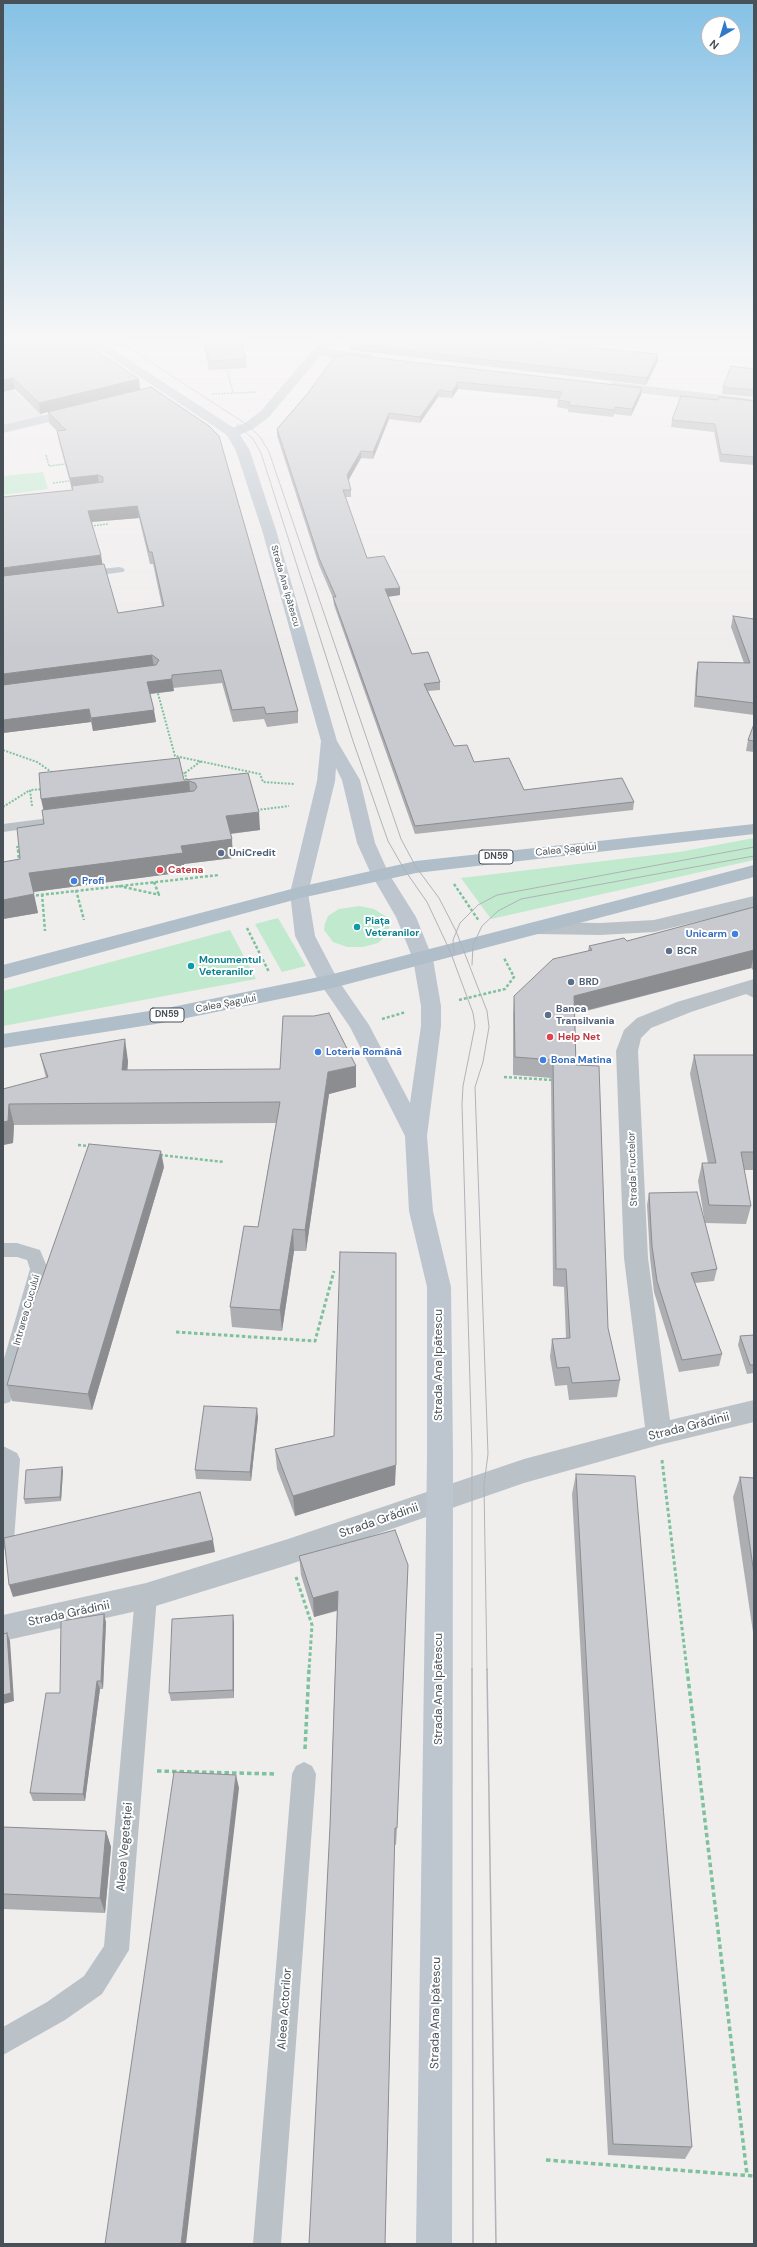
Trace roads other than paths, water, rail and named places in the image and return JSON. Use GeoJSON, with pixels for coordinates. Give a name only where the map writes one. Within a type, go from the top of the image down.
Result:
{"type":"FeatureCollection","features":[{"type":"Feature","properties":{"kind":"main road","name":"Calea Șagului"},"geometry":{"type":"LineString","coordinates":[[380,874],[456,861],[754,829]]}},
{"type":"Feature","properties":{"kind":"main road","name":"DN59"},"geometry":{"type":"LineString","coordinates":[[329,982],[423,959],[754,871]]}},
{"type":"Feature","properties":{"kind":"main road","name":"DN59"},"geometry":{"type":"LineString","coordinates":[[3,972],[298,892],[380,874]]}},
{"type":"Feature","properties":{"kind":"main road","name":"Calea Șagului"},"geometry":{"type":"LineString","coordinates":[[3,1041],[162,1016],[329,982]]}},
{"type":"Feature","properties":{"kind":"street","name":"Strada Ana Ipătescu"},"geometry":{"type":"LineString","coordinates":[[237,442],[243,451],[269,530],[329,741],[350,780],[366,843],[380,874]]}},
{"type":"Feature","properties":{"kind":"street","name":"Strada Ana Ipătescu"},"geometry":{"type":"LineString","coordinates":[[298,892],[326,781],[329,741]]}},
{"type":"Feature","properties":{"kind":"street"},"geometry":{"type":"LineString","coordinates":[[380,874],[406,917],[423,959]]}},
{"type":"Feature","properties":{"kind":"street"},"geometry":{"type":"LineString","coordinates":[[298,892],[305,936],[329,982]]}},
{"type":"Feature","properties":{"kind":"street"},"geometry":{"type":"LineString","coordinates":[[535,928],[600,929],[654,926],[754,902]]}},
{"type":"Feature","properties":{"kind":"street","name":"Strada Ana Ipătescu"},"geometry":{"type":"LineString","coordinates":[[423,959],[431,1006],[431,1026],[416,1136],[421,1211],[439,1287],[434,2244]]}},
{"type":"Feature","properties":{"kind":"street","name":"Strada Ana Ipătescu"},"geometry":{"type":"LineString","coordinates":[[329,982],[359,1025],[416,1136]]}},
{"type":"Feature","properties":{"kind":"street","name":"Strada Fructelor"},"geometry":{"type":"LineString","coordinates":[[659,1434],[636,1258],[628,1051],[631,1035],[644,1023],[684,1007],[754,987]]}},
{"type":"Feature","properties":{"kind":"street","name":"Strada Grădinii"},"geometry":{"type":"LineString","coordinates":[[3,1628],[146,1596],[288,1552],[524,1471],[659,1434],[754,1411]]}},
{"type":"Feature","properties":{"kind":"lane"},"geometry":{"type":"LineString","coordinates":[[70,576],[119,570]]}},
{"type":"Feature","properties":{"kind":"lane"},"geometry":{"type":"LineString","coordinates":[[8,827],[80,818]]}},
{"type":"Feature","properties":{"kind":"lane","name":"Intrarea Cucului"},"geometry":{"type":"LineString","coordinates":[[3,1250],[17,1250],[34,1255],[39,1269],[3,1396]]}},
{"type":"Feature","properties":{"kind":"lane"},"geometry":{"type":"LineString","coordinates":[[3,1455],[10,1459],[3,1540]]}},
{"type":"Feature","properties":{"kind":"lane","name":"Aleea Vegetației"},"geometry":{"type":"LineString","coordinates":[[3,2042],[56,2011],[93,1985],[116,1950],[146,1596]]}},
{"type":"Feature","properties":{"kind":"lane","name":"Aleea Actorilor"},"geometry":{"type":"LineString","coordinates":[[267,2244],[304,1774]]}},
{"type":"Feature","properties":{"kind":"tram line"},"geometry":{"type":"LineString","coordinates":[[255,442],[261,453],[353,741],[388,841],[404,869],[427,902],[450,951],[473,1013],[475,1026],[463,1086],[462,1104],[472,1454],[472,1669]]}},
{"type":"Feature","properties":{"kind":"tram line"},"geometry":{"type":"LineString","coordinates":[[263,442],[269,452],[401,839],[416,867],[439,898],[456,932]]}},
{"type":"Feature","properties":{"kind":"tram line"},"geometry":{"type":"LineString","coordinates":[[456,932],[460,923],[478,905],[497,895],[754,847]]}},
{"type":"Feature","properties":{"kind":"tram line"},"geometry":{"type":"LineString","coordinates":[[472,965],[473,945],[482,926],[498,911],[521,899],[754,856]]}},
{"type":"Feature","properties":{"kind":"tram line"},"geometry":{"type":"LineString","coordinates":[[454,954],[453,940],[456,932]]}},
{"type":"Feature","properties":{"kind":"tram line"},"geometry":{"type":"LineString","coordinates":[[456,932],[487,1011],[489,1027],[483,1062],[475,1087],[488,1454],[484,1485],[487,1670]]}},
{"type":"Feature","properties":{"kind":"tram line"},"geometry":{"type":"LineString","coordinates":[[472,1669],[473,2244]]}},
{"type":"Feature","properties":{"kind":"tram line"},"geometry":{"type":"LineString","coordinates":[[487,1669],[496,2244]]}},
{"type":"Feature","properties":{"kind":"place","name":"UniCredit"},"geometry":{"type":"Point","coordinates":[221,853]}},
{"type":"Feature","properties":{"kind":"place","name":"Catena"},"geometry":{"type":"Point","coordinates":[160,870]}},
{"type":"Feature","properties":{"kind":"place","name":"Profi"},"geometry":{"type":"Point","coordinates":[74,881]}},
{"type":"Feature","properties":{"kind":"place","name":"Piața Veteranilor"},"geometry":{"type":"Point","coordinates":[357,927]}},
{"type":"Feature","properties":{"kind":"place","name":"Unicarm"},"geometry":{"type":"Point","coordinates":[735,934]}},
{"type":"Feature","properties":{"kind":"place","name":"BCR"},"geometry":{"type":"Point","coordinates":[669,951]}},
{"type":"Feature","properties":{"kind":"place","name":"Monumentul Veteranilor"},"geometry":{"type":"Point","coordinates":[191,966]}},
{"type":"Feature","properties":{"kind":"place","name":"BRD"},"geometry":{"type":"Point","coordinates":[571,982]}},
{"type":"Feature","properties":{"kind":"place","name":"Banca Transilvania"},"geometry":{"type":"Point","coordinates":[548,1015]}},
{"type":"Feature","properties":{"kind":"place","name":"Help Net"},"geometry":{"type":"Point","coordinates":[550,1037]}},
{"type":"Feature","properties":{"kind":"place","name":"Loteria Română"},"geometry":{"type":"Point","coordinates":[318,1052]}},
{"type":"Feature","properties":{"kind":"place","name":"Bona Matina"},"geometry":{"type":"Point","coordinates":[543,1060]}}]}
